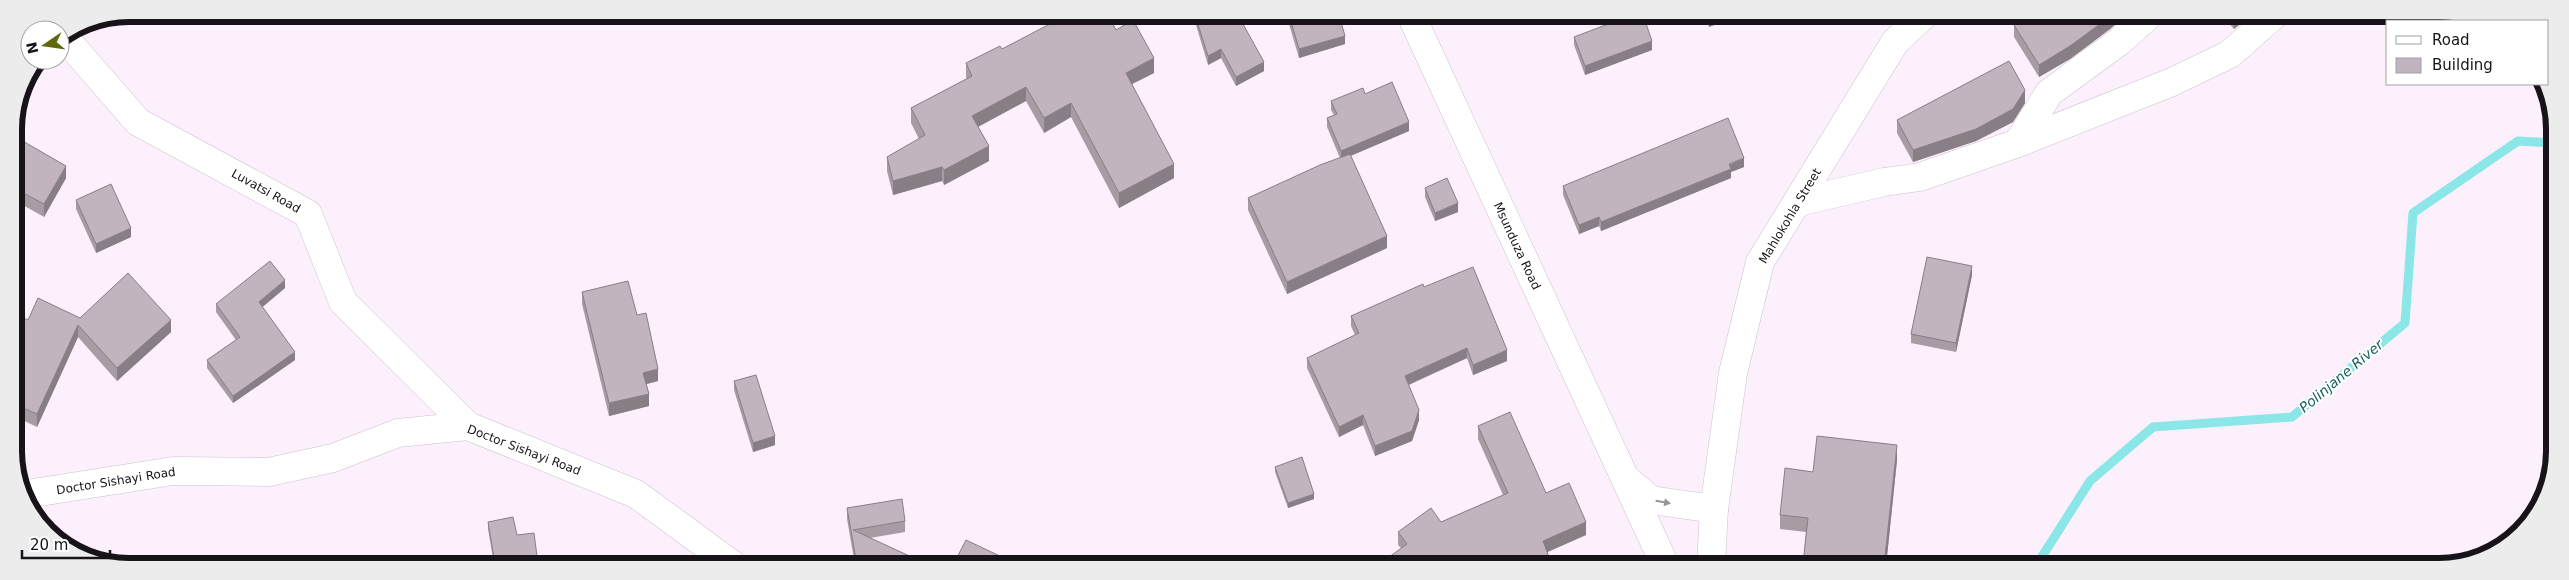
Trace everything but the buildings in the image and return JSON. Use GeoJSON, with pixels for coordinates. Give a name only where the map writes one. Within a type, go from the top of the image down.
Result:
{"type":"FeatureCollection","features":[{"type":"Feature","properties":{"kind":"street","name":"Msunduza Road"},"geometry":{"type":"LineString","coordinates":[[1414,22],[1661,557]]}},
{"type":"Feature","properties":{"kind":"street","name":"Mahlokohla Street"},"geometry":{"type":"LineString","coordinates":[[1711,557],[1714,509],[1733,373],[1760,262],[1895,42],[1916,22]]}},
{"type":"Feature","properties":{"kind":"street"},"geometry":{"type":"LineString","coordinates":[[2018,143],[2049,93],[2120,41],[2141,22]]}},
{"type":"Feature","properties":{"kind":"street"},"geometry":{"type":"LineString","coordinates":[[1798,202],[1884,182],[1920,177],[2018,143],[2172,82],[2230,54],[2266,22]]}},
{"type":"Feature","properties":{"kind":"street","name":"Luvatsi Road"},"geometry":{"type":"LineString","coordinates":[[70,44],[138,122],[308,214],[343,302],[468,426]]}},
{"type":"Feature","properties":{"kind":"street","name":"Doctor Sishayi Road"},"geometry":{"type":"LineString","coordinates":[[32,493],[172,471],[269,472],[333,458],[398,433],[468,426],[636,494],[723,558]]}},
{"type":"Feature","properties":{"kind":"street","name":"Msunduza Road"},"geometry":{"type":"LineString","coordinates":[[1623,476],[1652,500],[1714,509]]}},
{"type":"Feature","properties":{"kind":"waterway","name":"Polinjane River"},"geometry":{"type":"LineString","coordinates":[[2042,557],[2090,481],[2153,427],[2292,417],[2405,323],[2413,213],[2518,141],[2546,143]]}}]}
